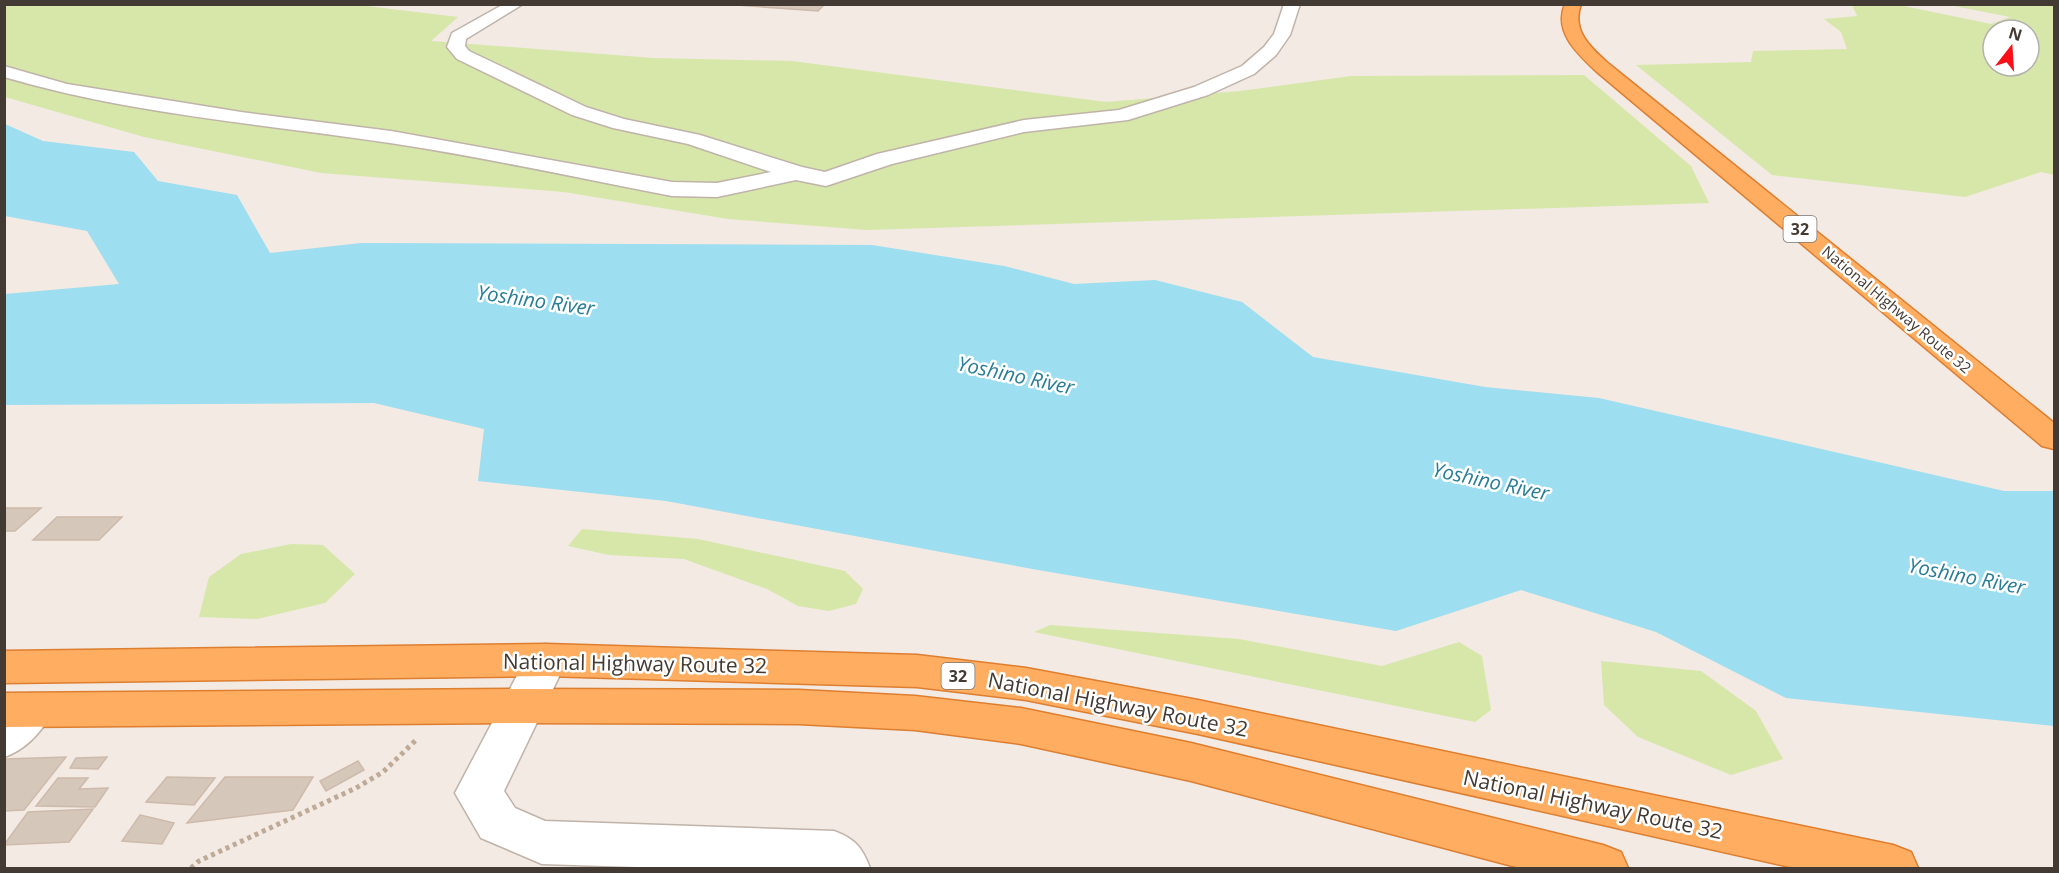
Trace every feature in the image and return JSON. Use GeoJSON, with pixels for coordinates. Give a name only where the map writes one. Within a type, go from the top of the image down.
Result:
{"type":"FeatureCollection","features":[{"type":"Feature","properties":{"kind":"highway","name":"National Highway Route 32"},"geometry":{"type":"LineString","coordinates":[[1573,4],[1569,19],[1570,28],[1584,50],[1603,68],[2055,439]]}},
{"type":"Feature","properties":{"kind":"highway","name":"National Highway Route 32"},"geometry":{"type":"LineString","coordinates":[[4,667],[546,660],[818,666],[917,672],[1026,684],[1198,717],[1893,868]]}},
{"type":"Feature","properties":{"kind":"highway"},"geometry":{"type":"LineString","coordinates":[[14,720],[522,706],[799,707],[915,713],[1020,726],[1191,762],[1603,868]]}},
{"type":"Feature","properties":{"kind":"street"},"geometry":{"type":"LineString","coordinates":[[516,4],[458,37],[456,48],[463,55],[579,111],[620,124],[693,139],[797,173],[826,178],[885,159],[1024,126],[1121,116],[1191,95],[1248,70],[1270,51],[1282,34],[1292,4]]}},
{"type":"Feature","properties":{"kind":"street"},"geometry":{"type":"LineString","coordinates":[[4,71],[18,77],[87,93],[241,118],[391,137],[672,189],[717,190],[797,173]]}},
{"type":"Feature","properties":{"kind":"street"},"geometry":{"type":"LineString","coordinates":[[546,660],[479,793],[498,823],[542,842],[651,857],[834,853],[845,868]]}},
{"type":"Feature","properties":{"kind":"path"},"geometry":{"type":"LineString","coordinates":[[191,868],[199,861],[383,772],[417,739]]}},
{"type":"Feature","properties":{"kind":"green space"},"geometry":{"type":"Polygon","coordinates":[[[5,4],[358,5],[458,17],[431,41],[654,58],[792,61],[1106,102],[1240,91],[1351,76],[1584,75],[1691,166],[1709,203],[867,230],[728,219],[564,192],[321,173],[144,137],[5,97],[5,4]]]}},
{"type":"Feature","properties":{"kind":"green space"},"geometry":{"type":"Polygon","coordinates":[[[1852,5],[1899,5],[1981,22],[1981,78],[2041,78],[2041,18],[2007,18],[2010,17],[1949,5],[2054,5],[2054,175],[2041,172],[1965,197],[1772,175],[1636,65],[1751,62],[1753,51],[1847,49],[1841,32],[1824,19],[1857,16],[1852,5]]]}},
{"type":"Feature","properties":{"kind":"green space"},"geometry":{"type":"Polygon","coordinates":[[[582,529],[698,539],[845,571],[863,589],[856,604],[829,611],[798,606],[767,589],[684,559],[609,555],[568,546],[582,529]]]}},
{"type":"Feature","properties":{"kind":"green space"},"geometry":{"type":"Polygon","coordinates":[[[291,544],[323,545],[355,574],[325,603],[257,619],[199,617],[209,577],[241,554],[291,544]]]}},
{"type":"Feature","properties":{"kind":"green space"},"geometry":{"type":"Polygon","coordinates":[[[1050,625],[1239,639],[1382,666],[1459,642],[1482,656],[1491,710],[1475,722],[1034,632],[1050,625]]]}},
{"type":"Feature","properties":{"kind":"green space"},"geometry":{"type":"Polygon","coordinates":[[[1601,661],[1701,671],[1756,711],[1783,759],[1731,775],[1638,737],[1604,705],[1601,661]]]}},
{"type":"Feature","properties":{"kind":"water","name":"Yoshino River"},"geometry":{"type":"Polygon","coordinates":[[[5,124],[43,141],[134,152],[158,181],[237,195],[270,253],[361,243],[872,245],[1004,266],[1074,284],[1155,280],[1242,302],[1313,357],[1485,387],[1599,398],[2004,491],[2054,491],[2054,726],[1786,698],[1656,632],[1521,590],[1396,631],[1038,570],[666,501],[478,481],[484,429],[374,403],[5,405],[5,294],[119,284],[87,231],[5,216],[5,124]]]}},
{"type":"Feature","properties":{"kind":"building"},"geometry":{"type":"Polygon","coordinates":[[[722,4],[825,4],[818,11],[722,4]]]}},
{"type":"Feature","properties":{"kind":"building"},"geometry":{"type":"Polygon","coordinates":[[[4,508],[41,508],[15,531],[4,531],[4,508]]]}},
{"type":"Feature","properties":{"kind":"building"},"geometry":{"type":"Polygon","coordinates":[[[57,517],[122,517],[99,540],[33,540],[57,517]]]}},
{"type":"Feature","properties":{"kind":"building"},"geometry":{"type":"Polygon","coordinates":[[[66,757],[24,810],[4,811],[4,759],[66,757]]]}},
{"type":"Feature","properties":{"kind":"building"},"geometry":{"type":"Polygon","coordinates":[[[107,757],[98,769],[70,768],[76,758],[107,757]]]}},
{"type":"Feature","properties":{"kind":"building"},"geometry":{"type":"Polygon","coordinates":[[[358,761],[364,770],[326,791],[320,781],[358,761]]]}},
{"type":"Feature","properties":{"kind":"building"},"geometry":{"type":"Polygon","coordinates":[[[167,777],[215,778],[194,805],[146,802],[167,777]]]}},
{"type":"Feature","properties":{"kind":"building"},"geometry":{"type":"Polygon","coordinates":[[[225,777],[313,777],[293,810],[187,823],[225,777]]]}},
{"type":"Feature","properties":{"kind":"building"},"geometry":{"type":"Polygon","coordinates":[[[58,778],[88,778],[79,789],[108,788],[95,807],[36,806],[58,778]]]}},
{"type":"Feature","properties":{"kind":"building"},"geometry":{"type":"Polygon","coordinates":[[[93,809],[69,842],[4,845],[28,812],[93,809]]]}},
{"type":"Feature","properties":{"kind":"building"},"geometry":{"type":"Polygon","coordinates":[[[140,815],[174,823],[162,844],[122,841],[140,815]]]}}]}
